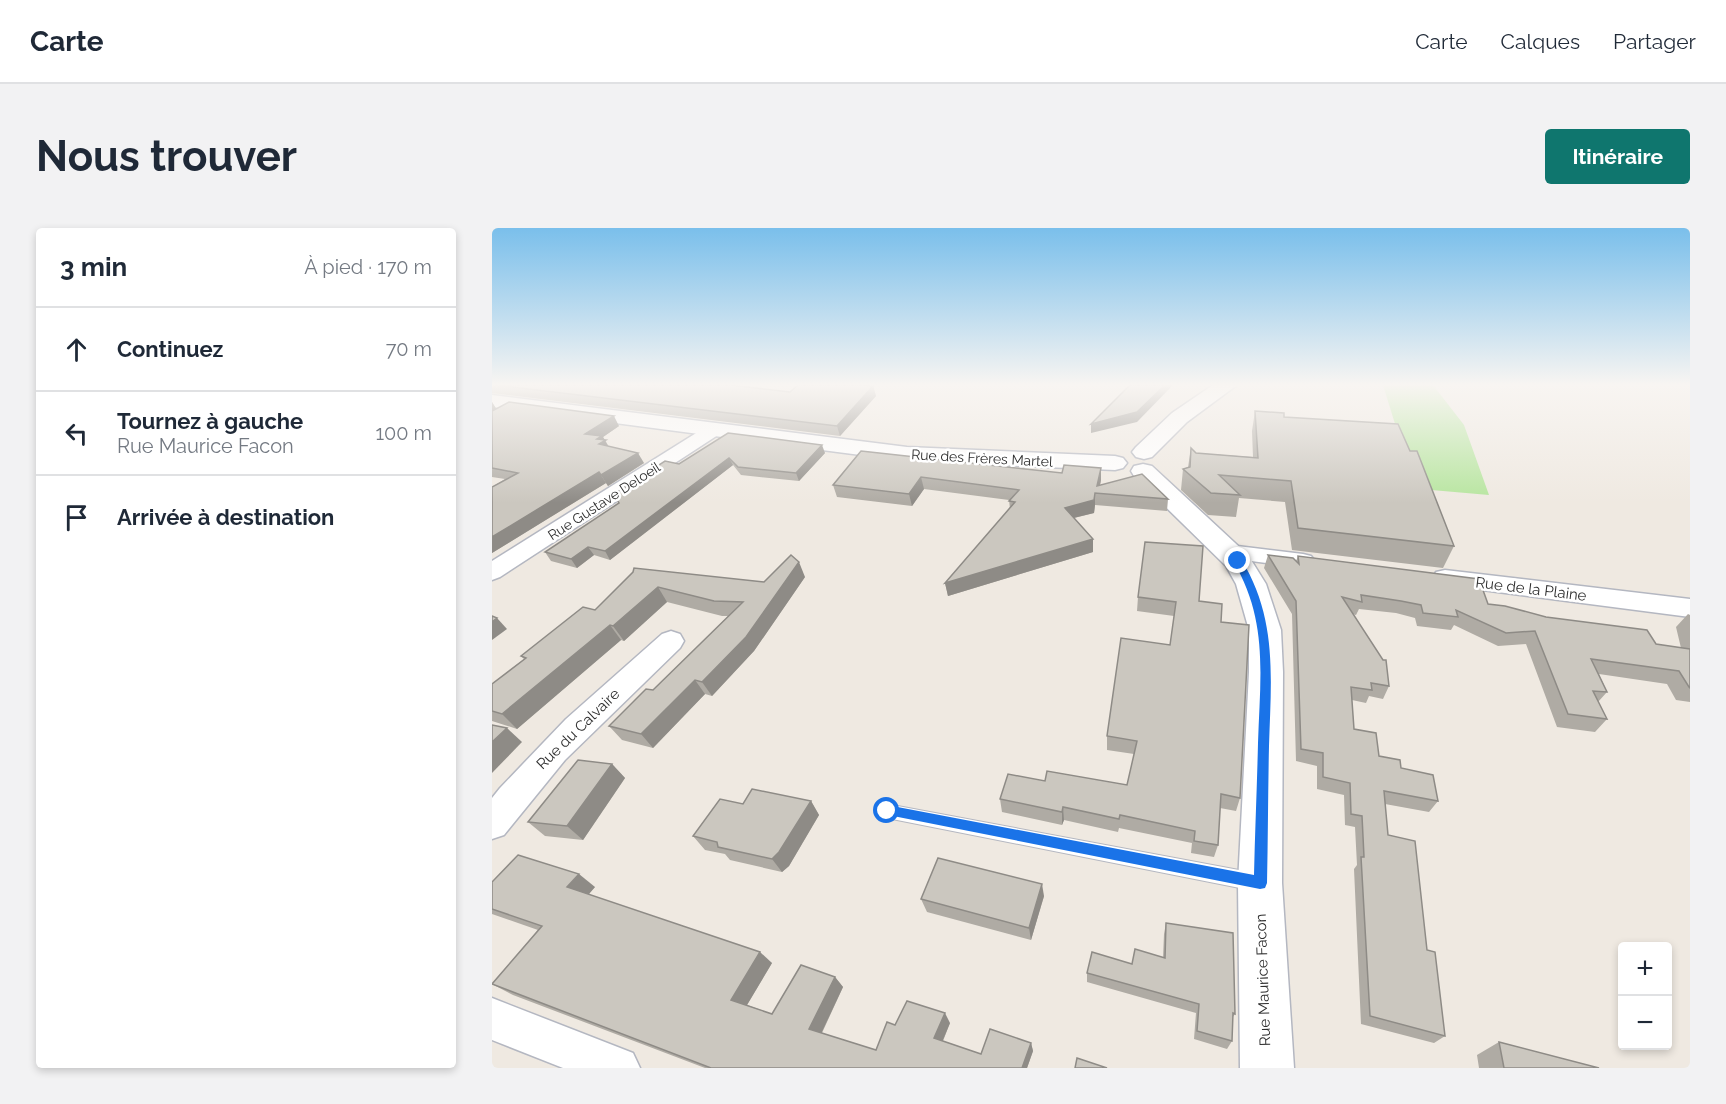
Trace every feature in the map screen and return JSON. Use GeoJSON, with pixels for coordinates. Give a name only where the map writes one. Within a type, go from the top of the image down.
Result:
{"type":"FeatureCollection","features":[{"type":"Feature","properties":{"kind":"street","name":"Rue des Frères Martel"},"geometry":{"type":"LineString","coordinates":[[671,424],[908,454],[1134,462]]}},
{"type":"Feature","properties":{"kind":"street"},"geometry":{"type":"LineString","coordinates":[[1134,462],[1155,444],[1173,424]]}},
{"type":"Feature","properties":{"kind":"street","name":"Rue Gustave Deloeil"},"geometry":{"type":"LineString","coordinates":[[492,572],[715,429]]}},
{"type":"Feature","properties":{"kind":"street","name":"Rue Maurice Facon"},"geometry":{"type":"LineString","coordinates":[[1134,462],[1229,552],[1251,584],[1261,614],[1266,647],[1260,883],[1267,1068]]}},
{"type":"Feature","properties":{"kind":"street"},"geometry":{"type":"LineString","coordinates":[[1229,552],[1324,563]]}},
{"type":"Feature","properties":{"kind":"street","name":"Rue de la Plaine"},"geometry":{"type":"LineString","coordinates":[[1418,575],[1690,608]]}},
{"type":"Feature","properties":{"kind":"street","name":"Rue du Calvaire"},"geometry":{"type":"LineString","coordinates":[[492,824],[521,786],[554,750],[671,641]]}},
{"type":"Feature","properties":{"kind":"street"},"geometry":{"type":"LineString","coordinates":[[492,1019],[618,1068]]}},
{"type":"Feature","properties":{"kind":"lane"},"geometry":{"type":"LineString","coordinates":[[887,811],[1260,883]]}},
{"type":"Feature","properties":{"kind":"green space"},"geometry":{"type":"Polygon","coordinates":[[[1395,424],[1463,424],[1489,495],[1420,489],[1395,424]]]}},
{"type":"Feature","properties":{"kind":"building"},"geometry":{"type":"Polygon","coordinates":[[[492,424],[601,424],[585,434],[602,436],[597,439],[606,440],[599,444],[638,453],[601,475],[599,472],[492,537],[492,487],[518,473],[492,468],[492,424]]]}},
{"type":"Feature","properties":{"kind":"building"},"geometry":{"type":"Polygon","coordinates":[[[1256,424],[1398,424],[1410,451],[1417,451],[1454,546],[1298,528],[1291,481],[1219,475],[1240,495],[1211,493],[1183,469],[1190,467],[1191,448],[1196,453],[1258,458],[1256,424]]]}},
{"type":"Feature","properties":{"kind":"building"},"geometry":{"type":"Polygon","coordinates":[[[728,433],[822,445],[796,473],[738,467],[729,458],[605,551],[588,547],[571,559],[545,552],[619,503],[614,494],[665,461],[679,464],[728,433]]]}},
{"type":"Feature","properties":{"kind":"building"},"geometry":{"type":"Polygon","coordinates":[[[861,451],[1062,473],[1064,465],[1101,468],[1097,486],[1142,474],[1168,499],[1095,493],[1094,500],[1065,508],[1093,539],[945,583],[1015,502],[1009,501],[1019,490],[921,477],[909,494],[833,485],[861,451]]]}},
{"type":"Feature","properties":{"kind":"building"},"geometry":{"type":"Polygon","coordinates":[[[1145,542],[1203,546],[1199,601],[1222,604],[1221,622],[1249,625],[1240,798],[1221,794],[1218,845],[1194,841],[1195,831],[1120,815],[1119,819],[1063,807],[1062,812],[1000,799],[1008,774],[1045,781],[1047,771],[1127,785],[1137,741],[1107,736],[1121,638],[1170,645],[1176,602],[1138,597],[1145,542]]]}},
{"type":"Feature","properties":{"kind":"building"},"geometry":{"type":"Polygon","coordinates":[[[791,555],[799,562],[746,637],[702,682],[695,680],[641,734],[609,726],[646,689],[653,690],[743,602],[714,601],[658,587],[613,626],[610,625],[502,714],[492,711],[492,684],[526,658],[521,656],[583,607],[595,610],[633,572],[634,568],[764,582],[791,555]]]}},
{"type":"Feature","properties":{"kind":"building"},"geometry":{"type":"Polygon","coordinates":[[[1268,555],[1293,558],[1299,564],[1298,556],[1479,579],[1488,604],[1546,617],[1647,630],[1656,644],[1690,649],[1690,688],[1679,671],[1591,659],[1607,692],[1593,691],[1607,719],[1568,714],[1535,631],[1506,633],[1456,610],[1458,617],[1423,613],[1421,605],[1401,601],[1361,595],[1362,602],[1342,597],[1383,660],[1386,660],[1389,686],[1371,683],[1372,690],[1351,687],[1354,729],[1376,733],[1379,756],[1400,760],[1401,768],[1433,775],[1438,801],[1384,791],[1388,835],[1415,841],[1427,950],[1435,952],[1445,1036],[1370,1016],[1361,857],[1364,857],[1362,816],[1351,814],[1350,783],[1323,777],[1323,753],[1301,749],[1296,601],[1268,555]]]}},
{"type":"Feature","properties":{"kind":"building"},"geometry":{"type":"Polygon","coordinates":[[[492,725],[507,728],[492,742],[492,725]]]}},
{"type":"Feature","properties":{"kind":"building"},"geometry":{"type":"Polygon","coordinates":[[[578,760],[612,764],[567,826],[528,822],[578,760]]]}},
{"type":"Feature","properties":{"kind":"building"},"geometry":{"type":"Polygon","coordinates":[[[752,789],[811,801],[779,852],[772,859],[718,847],[717,842],[693,836],[720,799],[743,804],[752,789]]]}},
{"type":"Feature","properties":{"kind":"building"},"geometry":{"type":"Polygon","coordinates":[[[518,855],[579,874],[567,887],[760,952],[731,1000],[772,1014],[801,965],[835,977],[809,1029],[876,1050],[887,1022],[895,1025],[907,1001],[945,1013],[934,1038],[981,1054],[990,1029],[1031,1043],[1022,1068],[711,1068],[492,984],[542,926],[492,909],[492,882],[518,855]]]}},
{"type":"Feature","properties":{"kind":"building"},"geometry":{"type":"Polygon","coordinates":[[[938,858],[1042,884],[1029,928],[921,899],[938,858]]]}},
{"type":"Feature","properties":{"kind":"building"},"geometry":{"type":"Polygon","coordinates":[[[1166,923],[1233,933],[1235,1014],[1233,1013],[1232,1041],[1197,1031],[1199,1004],[1087,973],[1092,952],[1132,964],[1135,949],[1165,958],[1166,923]]]}},
{"type":"Feature","properties":{"kind":"building"},"geometry":{"type":"Polygon","coordinates":[[[1499,1042],[1599,1068],[1504,1068],[1499,1042]]]}},
{"type":"Feature","properties":{"kind":"building"},"geometry":{"type":"Polygon","coordinates":[[[1077,1058],[1107,1068],[1075,1068],[1077,1058]]]}},
{"type":"Feature","properties":{"kind":"route"},"geometry":{"type":"LineString","coordinates":[[887,811],[1260,883],[1266,647],[1257,598],[1238,561]]}}]}
